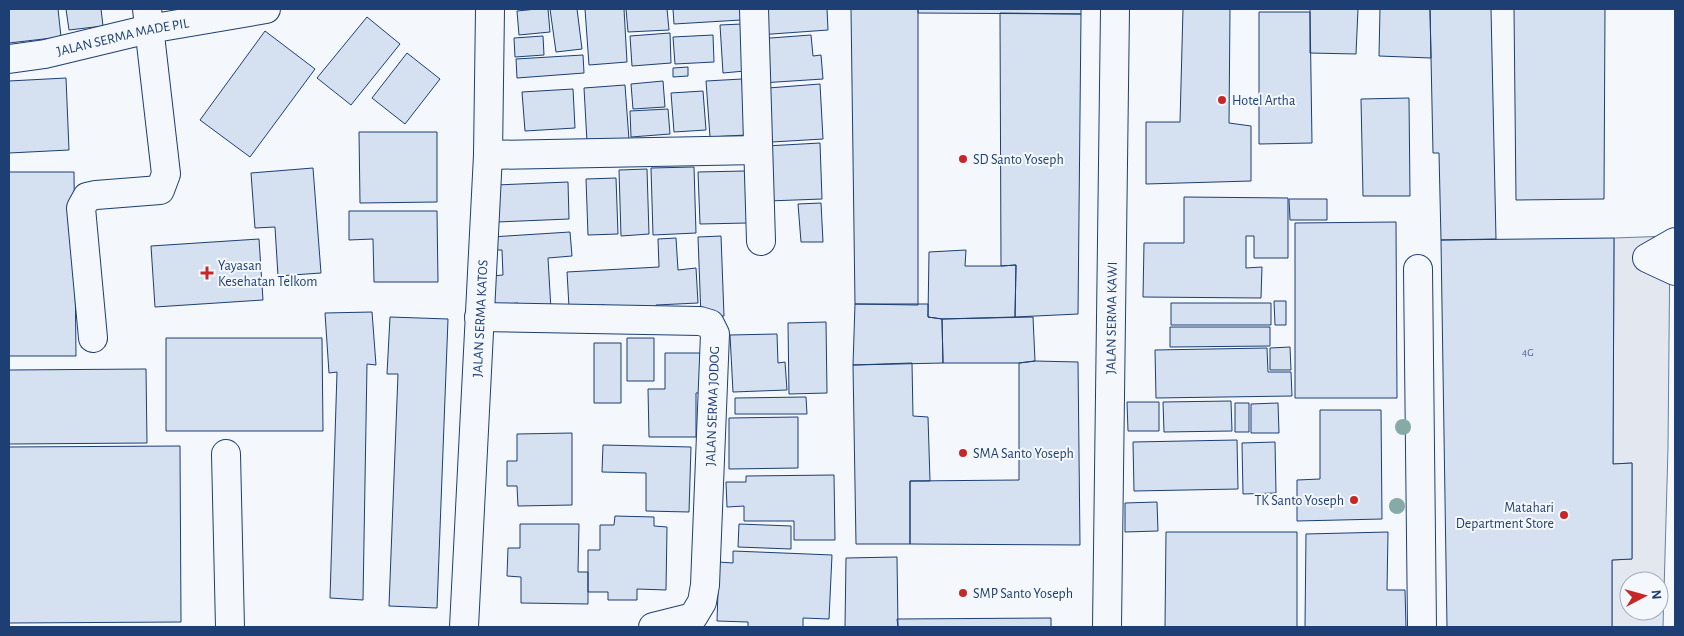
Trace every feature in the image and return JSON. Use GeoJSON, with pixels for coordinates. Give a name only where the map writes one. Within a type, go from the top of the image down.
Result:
{"type":"FeatureCollection","features":[{"type":"Feature","properties":{"kind":"street","name":"JALAN SERMA MADE PIL"},"geometry":{"type":"LineString","coordinates":[[9,59],[45,54],[148,19],[266,9]]}},
{"type":"Feature","properties":{"kind":"street","name":"JALAN SERMA KATOS"},"geometry":{"type":"LineString","coordinates":[[464,627],[488,155],[490,9]]}},
{"type":"Feature","properties":{"kind":"street"},"geometry":{"type":"LineString","coordinates":[[754,9],[761,241]]}},
{"type":"Feature","properties":{"kind":"street","name":"JALAN SERMA KAWI"},"geometry":{"type":"LineString","coordinates":[[1108,627],[1115,9]]}},
{"type":"Feature","properties":{"kind":"street"},"geometry":{"type":"LineString","coordinates":[[93,338],[81,208],[87,198],[96,195],[160,190],[166,174],[148,19]]}},
{"type":"Feature","properties":{"kind":"street"},"geometry":{"type":"LineString","coordinates":[[488,155],[758,150]]}},
{"type":"Feature","properties":{"kind":"street"},"geometry":{"type":"LineString","coordinates":[[1675,242],[1640,259],[1675,271]]}},
{"type":"Feature","properties":{"kind":"street"},"geometry":{"type":"LineString","coordinates":[[1418,269],[1422,627]]}},
{"type":"Feature","properties":{"kind":"street","name":"JALAN SERMA JODOG"},"geometry":{"type":"LineString","coordinates":[[479,318],[700,321],[710,324],[715,334],[705,585],[702,602],[693,617],[653,627]]}},
{"type":"Feature","properties":{"kind":"street"},"geometry":{"type":"LineString","coordinates":[[226,454],[230,627]]}},
{"type":"Feature","properties":{"kind":"shaded area"},"geometry":{"type":"Polygon","coordinates":[[[1670,236],[1665,571],[1619,571],[1619,621],[1663,621],[1663,627],[1612,627],[1612,560],[1632,559],[1632,463],[1613,464],[1614,238],[1670,236]]]}},
{"type":"Feature","properties":{"kind":"building"},"geometry":{"type":"Polygon","coordinates":[[[9,9],[58,9],[61,37],[9,43],[9,9]]]}},
{"type":"Feature","properties":{"kind":"building"},"geometry":{"type":"Polygon","coordinates":[[[66,9],[101,9],[103,26],[69,30],[66,9]]]}},
{"type":"Feature","properties":{"kind":"building"},"geometry":{"type":"Polygon","coordinates":[[[548,9],[550,32],[519,35],[517,11],[548,9]]]}},
{"type":"Feature","properties":{"kind":"building"},"geometry":{"type":"Polygon","coordinates":[[[550,9],[577,9],[582,49],[556,52],[550,9]]]}},
{"type":"Feature","properties":{"kind":"building"},"geometry":{"type":"Polygon","coordinates":[[[585,9],[624,9],[627,62],[589,65],[585,9]]]}},
{"type":"Feature","properties":{"kind":"building"},"geometry":{"type":"Polygon","coordinates":[[[626,9],[667,9],[669,30],[628,32],[626,9]]]}},
{"type":"Feature","properties":{"kind":"building"},"geometry":{"type":"Polygon","coordinates":[[[673,9],[740,9],[741,20],[674,24],[673,9]]]}},
{"type":"Feature","properties":{"kind":"building"},"geometry":{"type":"Polygon","coordinates":[[[756,9],[827,9],[828,30],[758,35],[756,9]]]}},
{"type":"Feature","properties":{"kind":"building"},"geometry":{"type":"Polygon","coordinates":[[[851,9],[918,9],[918,305],[855,304],[851,9]]]}},
{"type":"Feature","properties":{"kind":"building"},"geometry":{"type":"Polygon","coordinates":[[[918,9],[1081,9],[1081,14],[918,13],[918,9]]]}},
{"type":"Feature","properties":{"kind":"building"},"geometry":{"type":"Polygon","coordinates":[[[1183,9],[1230,9],[1229,123],[1251,126],[1251,181],[1146,184],[1146,122],[1180,122],[1183,9]]]}},
{"type":"Feature","properties":{"kind":"building"},"geometry":{"type":"Polygon","coordinates":[[[1310,9],[1358,9],[1356,54],[1310,53],[1310,9]]]}},
{"type":"Feature","properties":{"kind":"building"},"geometry":{"type":"Polygon","coordinates":[[[1380,9],[1430,9],[1431,58],[1379,56],[1380,9]]]}},
{"type":"Feature","properties":{"kind":"building"},"geometry":{"type":"Polygon","coordinates":[[[1430,9],[1491,9],[1496,239],[1441,240],[1439,153],[1433,153],[1430,9]]]}},
{"type":"Feature","properties":{"kind":"building"},"geometry":{"type":"Polygon","coordinates":[[[1514,9],[1605,9],[1604,199],[1516,200],[1514,9]]]}},
{"type":"Feature","properties":{"kind":"building"},"geometry":{"type":"Polygon","coordinates":[[[1259,12],[1310,12],[1312,143],[1259,144],[1259,12]]]}},
{"type":"Feature","properties":{"kind":"building"},"geometry":{"type":"Polygon","coordinates":[[[1000,13],[1081,14],[1078,314],[1015,317],[1016,265],[1001,266],[1000,13]]]}},
{"type":"Feature","properties":{"kind":"building"},"geometry":{"type":"Polygon","coordinates":[[[367,17],[400,44],[351,105],[317,78],[367,17]]]}},
{"type":"Feature","properties":{"kind":"building"},"geometry":{"type":"Polygon","coordinates":[[[742,24],[745,71],[723,73],[720,25],[742,24]]]}},
{"type":"Feature","properties":{"kind":"building"},"geometry":{"type":"Polygon","coordinates":[[[265,31],[315,69],[250,157],[200,120],[265,31]]]}},
{"type":"Feature","properties":{"kind":"building"},"geometry":{"type":"Polygon","coordinates":[[[670,33],[671,63],[632,66],[630,36],[670,33]]]}},
{"type":"Feature","properties":{"kind":"building"},"geometry":{"type":"Polygon","coordinates":[[[713,35],[714,62],[675,64],[673,37],[713,35]]]}},
{"type":"Feature","properties":{"kind":"building"},"geometry":{"type":"Polygon","coordinates":[[[811,35],[813,56],[821,55],[823,79],[761,83],[757,39],[811,35]]]}},
{"type":"Feature","properties":{"kind":"building"},"geometry":{"type":"Polygon","coordinates":[[[543,36],[544,55],[515,57],[514,38],[543,36]]]}},
{"type":"Feature","properties":{"kind":"building"},"geometry":{"type":"Polygon","coordinates":[[[407,53],[440,79],[405,124],[372,98],[407,53]]]}},
{"type":"Feature","properties":{"kind":"building"},"geometry":{"type":"Polygon","coordinates":[[[583,55],[584,73],[517,78],[516,59],[583,55]]]}},
{"type":"Feature","properties":{"kind":"building"},"geometry":{"type":"Polygon","coordinates":[[[688,67],[688,76],[673,77],[673,68],[688,67]]]}},
{"type":"Feature","properties":{"kind":"building"},"geometry":{"type":"Polygon","coordinates":[[[66,78],[69,150],[9,153],[9,81],[66,78]]]}},
{"type":"Feature","properties":{"kind":"building"},"geometry":{"type":"Polygon","coordinates":[[[742,79],[746,135],[710,137],[706,81],[742,79]]]}},
{"type":"Feature","properties":{"kind":"building"},"geometry":{"type":"Polygon","coordinates":[[[663,81],[665,107],[633,109],[631,84],[663,81]]]}},
{"type":"Feature","properties":{"kind":"building"},"geometry":{"type":"Polygon","coordinates":[[[820,84],[823,139],[772,142],[768,88],[820,84]]]}},
{"type":"Feature","properties":{"kind":"building"},"geometry":{"type":"Polygon","coordinates":[[[625,85],[629,140],[587,142],[584,88],[625,85]]]}},
{"type":"Feature","properties":{"kind":"building"},"geometry":{"type":"Polygon","coordinates":[[[573,89],[575,128],[525,131],[522,92],[573,89]]]}},
{"type":"Feature","properties":{"kind":"building"},"geometry":{"type":"Polygon","coordinates":[[[703,91],[706,130],[674,132],[671,93],[703,91]]]}},
{"type":"Feature","properties":{"kind":"building"},"geometry":{"type":"Polygon","coordinates":[[[1409,98],[1410,196],[1363,196],[1361,99],[1409,98]]]}},
{"type":"Feature","properties":{"kind":"building"},"geometry":{"type":"Polygon","coordinates":[[[668,109],[670,134],[631,137],[630,111],[668,109]]]}},
{"type":"Feature","properties":{"kind":"building"},"geometry":{"type":"Polygon","coordinates":[[[359,132],[437,132],[437,202],[360,203],[359,132]]]}},
{"type":"Feature","properties":{"kind":"building"},"geometry":{"type":"Polygon","coordinates":[[[820,143],[822,199],[768,201],[766,146],[820,143]]]}},
{"type":"Feature","properties":{"kind":"building"},"geometry":{"type":"Polygon","coordinates":[[[694,167],[696,233],[653,235],[651,168],[694,167]]]}},
{"type":"Feature","properties":{"kind":"building"},"geometry":{"type":"Polygon","coordinates":[[[313,168],[321,273],[278,276],[275,227],[255,228],[251,173],[313,168]]]}},
{"type":"Feature","properties":{"kind":"building"},"geometry":{"type":"Polygon","coordinates":[[[647,169],[649,234],[621,236],[619,170],[647,169]]]}},
{"type":"Feature","properties":{"kind":"building"},"geometry":{"type":"Polygon","coordinates":[[[745,171],[747,223],[700,224],[698,172],[745,171]]]}},
{"type":"Feature","properties":{"kind":"building"},"geometry":{"type":"Polygon","coordinates":[[[9,172],[74,172],[76,356],[9,356],[9,172]]]}},
{"type":"Feature","properties":{"kind":"building"},"geometry":{"type":"Polygon","coordinates":[[[616,178],[618,234],[588,235],[586,179],[616,178]]]}},
{"type":"Feature","properties":{"kind":"building"},"geometry":{"type":"Polygon","coordinates":[[[568,182],[569,219],[497,222],[496,185],[568,182]]]}},
{"type":"Feature","properties":{"kind":"building"},"geometry":{"type":"Polygon","coordinates":[[[1184,197],[1288,198],[1288,258],[1254,258],[1254,236],[1246,236],[1246,268],[1262,267],[1261,298],[1143,297],[1144,243],[1184,243],[1184,197]]]}},
{"type":"Feature","properties":{"kind":"building"},"geometry":{"type":"Polygon","coordinates":[[[1289,199],[1327,199],[1327,220],[1290,220],[1289,199]]]}},
{"type":"Feature","properties":{"kind":"building"},"geometry":{"type":"Polygon","coordinates":[[[821,203],[823,242],[801,242],[798,204],[821,203]]]}},
{"type":"Feature","properties":{"kind":"building"},"geometry":{"type":"Polygon","coordinates":[[[349,211],[437,211],[438,282],[374,282],[373,239],[349,240],[349,211]]]}},
{"type":"Feature","properties":{"kind":"building"},"geometry":{"type":"Polygon","coordinates":[[[1396,222],[1397,398],[1295,398],[1295,223],[1396,222]]]}},
{"type":"Feature","properties":{"kind":"building"},"geometry":{"type":"Polygon","coordinates":[[[570,232],[572,256],[548,258],[551,310],[518,313],[518,303],[494,305],[492,276],[503,275],[502,250],[492,250],[491,237],[570,232]]]}},
{"type":"Feature","properties":{"kind":"building"},"geometry":{"type":"Polygon","coordinates":[[[721,236],[724,316],[701,317],[698,237],[721,236]]]}},
{"type":"Feature","properties":{"kind":"building"},"geometry":{"type":"Polygon","coordinates":[[[676,238],[678,270],[696,268],[698,303],[656,305],[657,318],[605,319],[605,305],[569,307],[567,272],[659,267],[658,239],[676,238]]]}},
{"type":"Feature","properties":{"kind":"building"},"geometry":{"type":"Polygon","coordinates":[[[1614,238],[1613,464],[1632,463],[1632,559],[1612,560],[1612,627],[1447,627],[1441,240],[1614,238]]]}},
{"type":"Feature","properties":{"kind":"building","name":"Yayasan Kesehatan Telkom"},"geometry":{"type":"Polygon","coordinates":[[[259,239],[263,300],[155,307],[151,246],[259,239]]]}},
{"type":"Feature","properties":{"kind":"building"},"geometry":{"type":"Polygon","coordinates":[[[966,250],[965,266],[1016,265],[1015,317],[942,319],[928,317],[929,252],[966,250]]]}},
{"type":"Feature","properties":{"kind":"building"},"geometry":{"type":"Polygon","coordinates":[[[1274,301],[1286,301],[1286,325],[1275,325],[1274,301]]]}},
{"type":"Feature","properties":{"kind":"building"},"geometry":{"type":"Polygon","coordinates":[[[1171,303],[1271,303],[1271,325],[1171,325],[1171,303]]]}},
{"type":"Feature","properties":{"kind":"building"},"geometry":{"type":"Polygon","coordinates":[[[855,304],[928,304],[928,317],[942,319],[943,363],[853,365],[855,304]]]}},
{"type":"Feature","properties":{"kind":"building"},"geometry":{"type":"Polygon","coordinates":[[[372,312],[376,365],[367,364],[363,600],[330,598],[337,372],[329,373],[325,313],[372,312]]]}},
{"type":"Feature","properties":{"kind":"building"},"geometry":{"type":"Polygon","coordinates":[[[390,317],[448,319],[437,608],[389,606],[398,374],[387,374],[390,317]]]}},
{"type":"Feature","properties":{"kind":"building"},"geometry":{"type":"Polygon","coordinates":[[[1033,317],[1035,361],[1019,363],[943,363],[942,319],[1033,317]]]}},
{"type":"Feature","properties":{"kind":"building"},"geometry":{"type":"Polygon","coordinates":[[[826,322],[827,393],[789,394],[788,323],[826,322]]]}},
{"type":"Feature","properties":{"kind":"building"},"geometry":{"type":"Polygon","coordinates":[[[1170,327],[1270,327],[1270,346],[1170,347],[1170,327]]]}},
{"type":"Feature","properties":{"kind":"building"},"geometry":{"type":"Polygon","coordinates":[[[777,334],[778,363],[785,362],[787,390],[733,392],[730,335],[777,334]]]}},
{"type":"Feature","properties":{"kind":"building"},"geometry":{"type":"Polygon","coordinates":[[[166,338],[322,338],[323,431],[166,431],[166,338]]]}},
{"type":"Feature","properties":{"kind":"building"},"geometry":{"type":"Polygon","coordinates":[[[627,338],[654,338],[654,381],[627,381],[627,338]]]}},
{"type":"Feature","properties":{"kind":"building"},"geometry":{"type":"Polygon","coordinates":[[[594,343],[621,343],[621,403],[594,403],[594,343]]]}},
{"type":"Feature","properties":{"kind":"building"},"geometry":{"type":"Polygon","coordinates":[[[1290,347],[1291,370],[1270,370],[1270,348],[1290,347]]]}},
{"type":"Feature","properties":{"kind":"building"},"geometry":{"type":"Polygon","coordinates":[[[1267,348],[1268,372],[1291,372],[1292,396],[1156,398],[1155,350],[1267,348]]]}},
{"type":"Feature","properties":{"kind":"building"},"geometry":{"type":"Polygon","coordinates":[[[665,353],[703,353],[703,393],[696,393],[696,437],[649,437],[648,389],[665,389],[665,353]]]}},
{"type":"Feature","properties":{"kind":"building"},"geometry":{"type":"Polygon","coordinates":[[[1035,361],[1078,362],[1080,545],[910,544],[910,481],[1019,480],[1019,363],[1035,361]]]}},
{"type":"Feature","properties":{"kind":"building"},"geometry":{"type":"Polygon","coordinates":[[[912,363],[913,416],[928,417],[930,481],[910,481],[910,544],[856,544],[853,365],[912,363]]]}},
{"type":"Feature","properties":{"kind":"building"},"geometry":{"type":"Polygon","coordinates":[[[146,369],[147,443],[9,444],[9,370],[146,369]]]}},
{"type":"Feature","properties":{"kind":"building"},"geometry":{"type":"Polygon","coordinates":[[[806,397],[807,414],[735,414],[735,398],[806,397]]]}},
{"type":"Feature","properties":{"kind":"building"},"geometry":{"type":"Polygon","coordinates":[[[1231,401],[1232,431],[1164,432],[1163,402],[1231,401]]]}},
{"type":"Feature","properties":{"kind":"building"},"geometry":{"type":"Polygon","coordinates":[[[1127,402],[1159,402],[1159,431],[1128,431],[1127,402]]]}},
{"type":"Feature","properties":{"kind":"building"},"geometry":{"type":"Polygon","coordinates":[[[1235,403],[1249,403],[1249,432],[1235,432],[1235,403]]]}},
{"type":"Feature","properties":{"kind":"building"},"geometry":{"type":"Polygon","coordinates":[[[1278,403],[1279,433],[1251,433],[1251,404],[1278,403]]]}},
{"type":"Feature","properties":{"kind":"building"},"geometry":{"type":"Polygon","coordinates":[[[1320,410],[1381,410],[1382,519],[1297,521],[1297,480],[1320,479],[1320,410]]]}},
{"type":"Feature","properties":{"kind":"building"},"geometry":{"type":"Polygon","coordinates":[[[798,417],[798,468],[729,469],[729,418],[798,417]]]}},
{"type":"Feature","properties":{"kind":"building"},"geometry":{"type":"Polygon","coordinates":[[[572,433],[572,505],[518,506],[517,486],[507,486],[507,461],[517,461],[517,434],[572,433]]]}},
{"type":"Feature","properties":{"kind":"building"},"geometry":{"type":"Polygon","coordinates":[[[1237,440],[1238,489],[1134,491],[1133,442],[1237,440]]]}},
{"type":"Feature","properties":{"kind":"building"},"geometry":{"type":"Polygon","coordinates":[[[1275,442],[1276,493],[1243,494],[1242,443],[1275,442]]]}},
{"type":"Feature","properties":{"kind":"building"},"geometry":{"type":"Polygon","coordinates":[[[603,445],[691,447],[689,512],[646,511],[646,473],[602,472],[603,445]]]}},
{"type":"Feature","properties":{"kind":"building"},"geometry":{"type":"Polygon","coordinates":[[[180,446],[181,622],[9,623],[9,447],[180,446]]]}},
{"type":"Feature","properties":{"kind":"building"},"geometry":{"type":"Polygon","coordinates":[[[834,475],[835,540],[794,540],[794,521],[744,521],[744,506],[727,507],[726,482],[746,482],[746,476],[834,475]]]}},
{"type":"Feature","properties":{"kind":"building"},"geometry":{"type":"Polygon","coordinates":[[[1157,502],[1158,531],[1125,532],[1125,503],[1157,502]]]}},
{"type":"Feature","properties":{"kind":"building"},"geometry":{"type":"Polygon","coordinates":[[[615,516],[654,517],[654,526],[667,527],[666,590],[637,589],[637,600],[608,600],[608,592],[588,592],[588,550],[600,550],[600,525],[614,525],[615,516]]]}},
{"type":"Feature","properties":{"kind":"building"},"geometry":{"type":"Polygon","coordinates":[[[520,524],[579,524],[578,572],[588,572],[588,604],[521,603],[521,577],[507,576],[508,548],[520,548],[520,524]]]}},
{"type":"Feature","properties":{"kind":"building"},"geometry":{"type":"Polygon","coordinates":[[[739,524],[791,526],[791,549],[738,547],[739,524]]]}},
{"type":"Feature","properties":{"kind":"building"},"geometry":{"type":"Polygon","coordinates":[[[1166,532],[1297,532],[1297,627],[1165,627],[1166,532]]]}},
{"type":"Feature","properties":{"kind":"building"},"geometry":{"type":"Polygon","coordinates":[[[1388,532],[1387,590],[1405,590],[1406,627],[1305,627],[1306,534],[1388,532]]]}},
{"type":"Feature","properties":{"kind":"building"},"geometry":{"type":"Polygon","coordinates":[[[733,551],[832,555],[829,619],[803,618],[803,627],[748,627],[748,622],[717,621],[719,562],[733,563],[733,551]]]}},
{"type":"Feature","properties":{"kind":"building"},"geometry":{"type":"Polygon","coordinates":[[[897,557],[898,627],[845,627],[846,558],[897,557]]]}},
{"type":"Feature","properties":{"kind":"building"},"geometry":{"type":"Polygon","coordinates":[[[1051,618],[1051,627],[898,627],[897,619],[1051,618]]]}},
{"type":"Feature","properties":{"kind":"place","name":"Hotel Artha"},"geometry":{"type":"Point","coordinates":[1222,100]}},
{"type":"Feature","properties":{"kind":"place","name":"SD Santo Yoseph"},"geometry":{"type":"Point","coordinates":[963,159]}},
{"type":"Feature","properties":{"kind":"place","name":"Yayasan Kesehatan Telkom"},"geometry":{"type":"Point","coordinates":[207,273]}},
{"type":"Feature","properties":{"kind":"place","name":"SMA Santo Yoseph"},"geometry":{"type":"Point","coordinates":[963,453]}},
{"type":"Feature","properties":{"kind":"place","name":"TK Santo Yoseph"},"geometry":{"type":"Point","coordinates":[1354,500]}},
{"type":"Feature","properties":{"kind":"place","name":"Matahari Department Store"},"geometry":{"type":"Point","coordinates":[1564,515]}},
{"type":"Feature","properties":{"kind":"place","name":"SMP Santo Yoseph"},"geometry":{"type":"Point","coordinates":[963,593]}}]}
